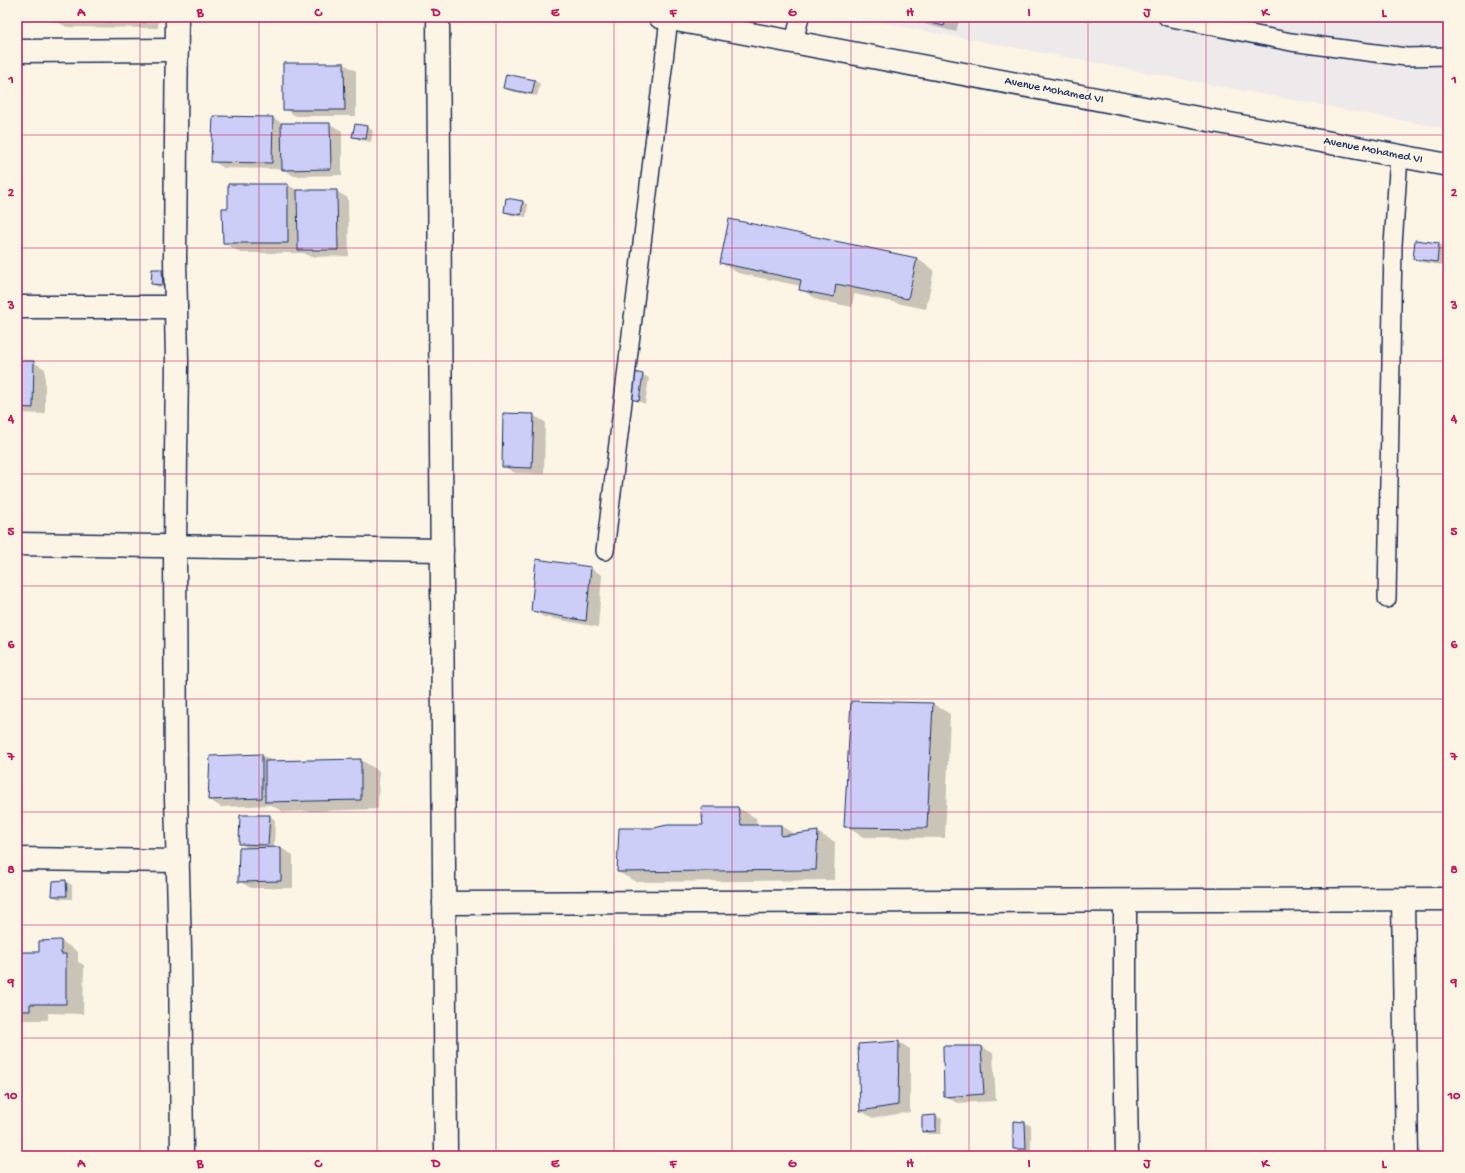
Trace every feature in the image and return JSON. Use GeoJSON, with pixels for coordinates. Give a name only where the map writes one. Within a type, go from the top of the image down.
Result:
{"type":"FeatureCollection","features":[{"type":"Feature","properties":{"kind":"street"},"geometry":{"type":"LineString","coordinates":[[177,17],[175,258],[177,362],[175,547],[176,797],[182,1156]]}},
{"type":"Feature","properties":{"kind":"street"},"geometry":{"type":"LineString","coordinates":[[438,17],[446,1156]]}},
{"type":"Feature","properties":{"kind":"street","name":"Avenue Mohamed VI"},"geometry":{"type":"LineString","coordinates":[[665,18],[1448,165]]}},
{"type":"Feature","properties":{"kind":"street"},"geometry":{"type":"LineString","coordinates":[[17,51],[176,50]]}},
{"type":"Feature","properties":{"kind":"street"},"geometry":{"type":"LineString","coordinates":[[17,307],[176,307]]}},
{"type":"Feature","properties":{"kind":"street"},"geometry":{"type":"LineString","coordinates":[[17,544],[442,550]]}},
{"type":"Feature","properties":{"kind":"street"},"geometry":{"type":"LineString","coordinates":[[17,859],[178,861]]}},
{"type":"Feature","properties":{"kind":"street"},"geometry":{"type":"LineString","coordinates":[[1126,900],[1125,1030],[1127,1156]]}},
{"type":"Feature","properties":{"kind":"street"},"geometry":{"type":"LineString","coordinates":[[1403,900],[1407,1156]]}},
{"type":"Feature","properties":{"kind":"street"},"geometry":{"type":"LineString","coordinates":[[444,903],[1448,900]]}},
{"type":"Feature","properties":{"kind":"lane"},"geometry":{"type":"LineString","coordinates":[[794,42],[800,17]]}},
{"type":"Feature","properties":{"kind":"lane"},"geometry":{"type":"LineString","coordinates":[[1167,17],[1291,42],[1406,57],[1448,56]]}},
{"type":"Feature","properties":{"kind":"lane"},"geometry":{"type":"LineString","coordinates":[[605,551],[665,18]]}},
{"type":"Feature","properties":{"kind":"lane"},"geometry":{"type":"LineString","coordinates":[[1387,599],[1393,245],[1399,156]]}},
{"type":"Feature","properties":{"kind":"shaded area"},"geometry":{"type":"Polygon","coordinates":[[[851,17],[1448,17],[1448,129],[851,17]]]}},
{"type":"Feature","properties":{"kind":"building"},"geometry":{"type":"Polygon","coordinates":[[[55,17],[146,17],[146,22],[54,21],[55,17]]]}},
{"type":"Feature","properties":{"kind":"building"},"geometry":{"type":"Polygon","coordinates":[[[908,17],[947,17],[944,26],[908,17]]]}},
{"type":"Feature","properties":{"kind":"building"},"geometry":{"type":"Polygon","coordinates":[[[283,63],[344,63],[345,110],[283,110],[283,63]]]}},
{"type":"Feature","properties":{"kind":"building"},"geometry":{"type":"Polygon","coordinates":[[[506,74],[535,80],[532,94],[503,88],[506,74]]]}},
{"type":"Feature","properties":{"kind":"building"},"geometry":{"type":"Polygon","coordinates":[[[213,116],[273,117],[272,163],[211,162],[213,116]]]}},
{"type":"Feature","properties":{"kind":"building"},"geometry":{"type":"Polygon","coordinates":[[[281,123],[330,123],[331,169],[282,170],[281,123]]]}},
{"type":"Feature","properties":{"kind":"building"},"geometry":{"type":"Polygon","coordinates":[[[355,124],[368,126],[366,139],[352,137],[355,124]]]}},
{"type":"Feature","properties":{"kind":"building"},"geometry":{"type":"Polygon","coordinates":[[[228,184],[288,184],[288,243],[223,243],[222,208],[228,208],[228,184]]]}},
{"type":"Feature","properties":{"kind":"building"},"geometry":{"type":"Polygon","coordinates":[[[297,190],[337,190],[338,250],[298,250],[297,190]]]}},
{"type":"Feature","properties":{"kind":"building"},"geometry":{"type":"Polygon","coordinates":[[[506,198],[523,201],[521,215],[504,212],[506,198]]]}},
{"type":"Feature","properties":{"kind":"building"},"geometry":{"type":"Polygon","coordinates":[[[729,219],[917,258],[908,299],[836,284],[834,297],[799,290],[801,280],[720,263],[729,219]]]}},
{"type":"Feature","properties":{"kind":"building"},"geometry":{"type":"Polygon","coordinates":[[[1415,240],[1439,243],[1437,262],[1413,259],[1415,240]]]}},
{"type":"Feature","properties":{"kind":"building"},"geometry":{"type":"Polygon","coordinates":[[[152,269],[162,269],[163,285],[151,284],[152,269]]]}},
{"type":"Feature","properties":{"kind":"building"},"geometry":{"type":"Polygon","coordinates":[[[17,361],[34,361],[33,408],[17,407],[17,361]]]}},
{"type":"Feature","properties":{"kind":"building"},"geometry":{"type":"Polygon","coordinates":[[[634,372],[643,374],[639,401],[630,399],[634,372]]]}},
{"type":"Feature","properties":{"kind":"building"},"geometry":{"type":"Polygon","coordinates":[[[503,413],[534,414],[532,468],[502,467],[503,413]]]}},
{"type":"Feature","properties":{"kind":"building"},"geometry":{"type":"Polygon","coordinates":[[[536,559],[591,567],[586,621],[531,611],[536,559]]]}},
{"type":"Feature","properties":{"kind":"building"},"geometry":{"type":"Polygon","coordinates":[[[851,701],[933,703],[927,828],[844,827],[851,701]]]}},
{"type":"Feature","properties":{"kind":"building"},"geometry":{"type":"Polygon","coordinates":[[[262,754],[262,798],[208,800],[210,756],[262,754]]]}},
{"type":"Feature","properties":{"kind":"building"},"geometry":{"type":"Polygon","coordinates":[[[361,759],[361,800],[265,802],[265,761],[361,759]]]}},
{"type":"Feature","properties":{"kind":"building"},"geometry":{"type":"Polygon","coordinates":[[[701,807],[738,807],[741,825],[781,825],[781,836],[818,831],[816,870],[617,872],[619,828],[654,828],[667,825],[703,825],[701,807]]]}},
{"type":"Feature","properties":{"kind":"building"},"geometry":{"type":"Polygon","coordinates":[[[240,815],[270,815],[268,845],[239,844],[240,815]]]}},
{"type":"Feature","properties":{"kind":"building"},"geometry":{"type":"Polygon","coordinates":[[[281,847],[281,881],[238,882],[239,848],[281,847]]]}},
{"type":"Feature","properties":{"kind":"building"},"geometry":{"type":"Polygon","coordinates":[[[66,880],[67,896],[52,896],[53,881],[66,880]]]}},
{"type":"Feature","properties":{"kind":"building"},"geometry":{"type":"Polygon","coordinates":[[[61,940],[61,954],[66,954],[66,1004],[30,1004],[30,1011],[17,1011],[17,952],[39,952],[39,941],[61,940]]]}},
{"type":"Feature","properties":{"kind":"building"},"geometry":{"type":"Polygon","coordinates":[[[899,1041],[898,1105],[860,1111],[858,1044],[899,1041]]]}},
{"type":"Feature","properties":{"kind":"building"},"geometry":{"type":"Polygon","coordinates":[[[943,1046],[981,1046],[984,1094],[944,1097],[943,1046]]]}},
{"type":"Feature","properties":{"kind":"building"},"geometry":{"type":"Polygon","coordinates":[[[936,1115],[936,1131],[922,1132],[922,1116],[936,1115]]]}},
{"type":"Feature","properties":{"kind":"building"},"geometry":{"type":"Polygon","coordinates":[[[1013,1121],[1025,1122],[1026,1149],[1013,1149],[1013,1121]]]}}]}
